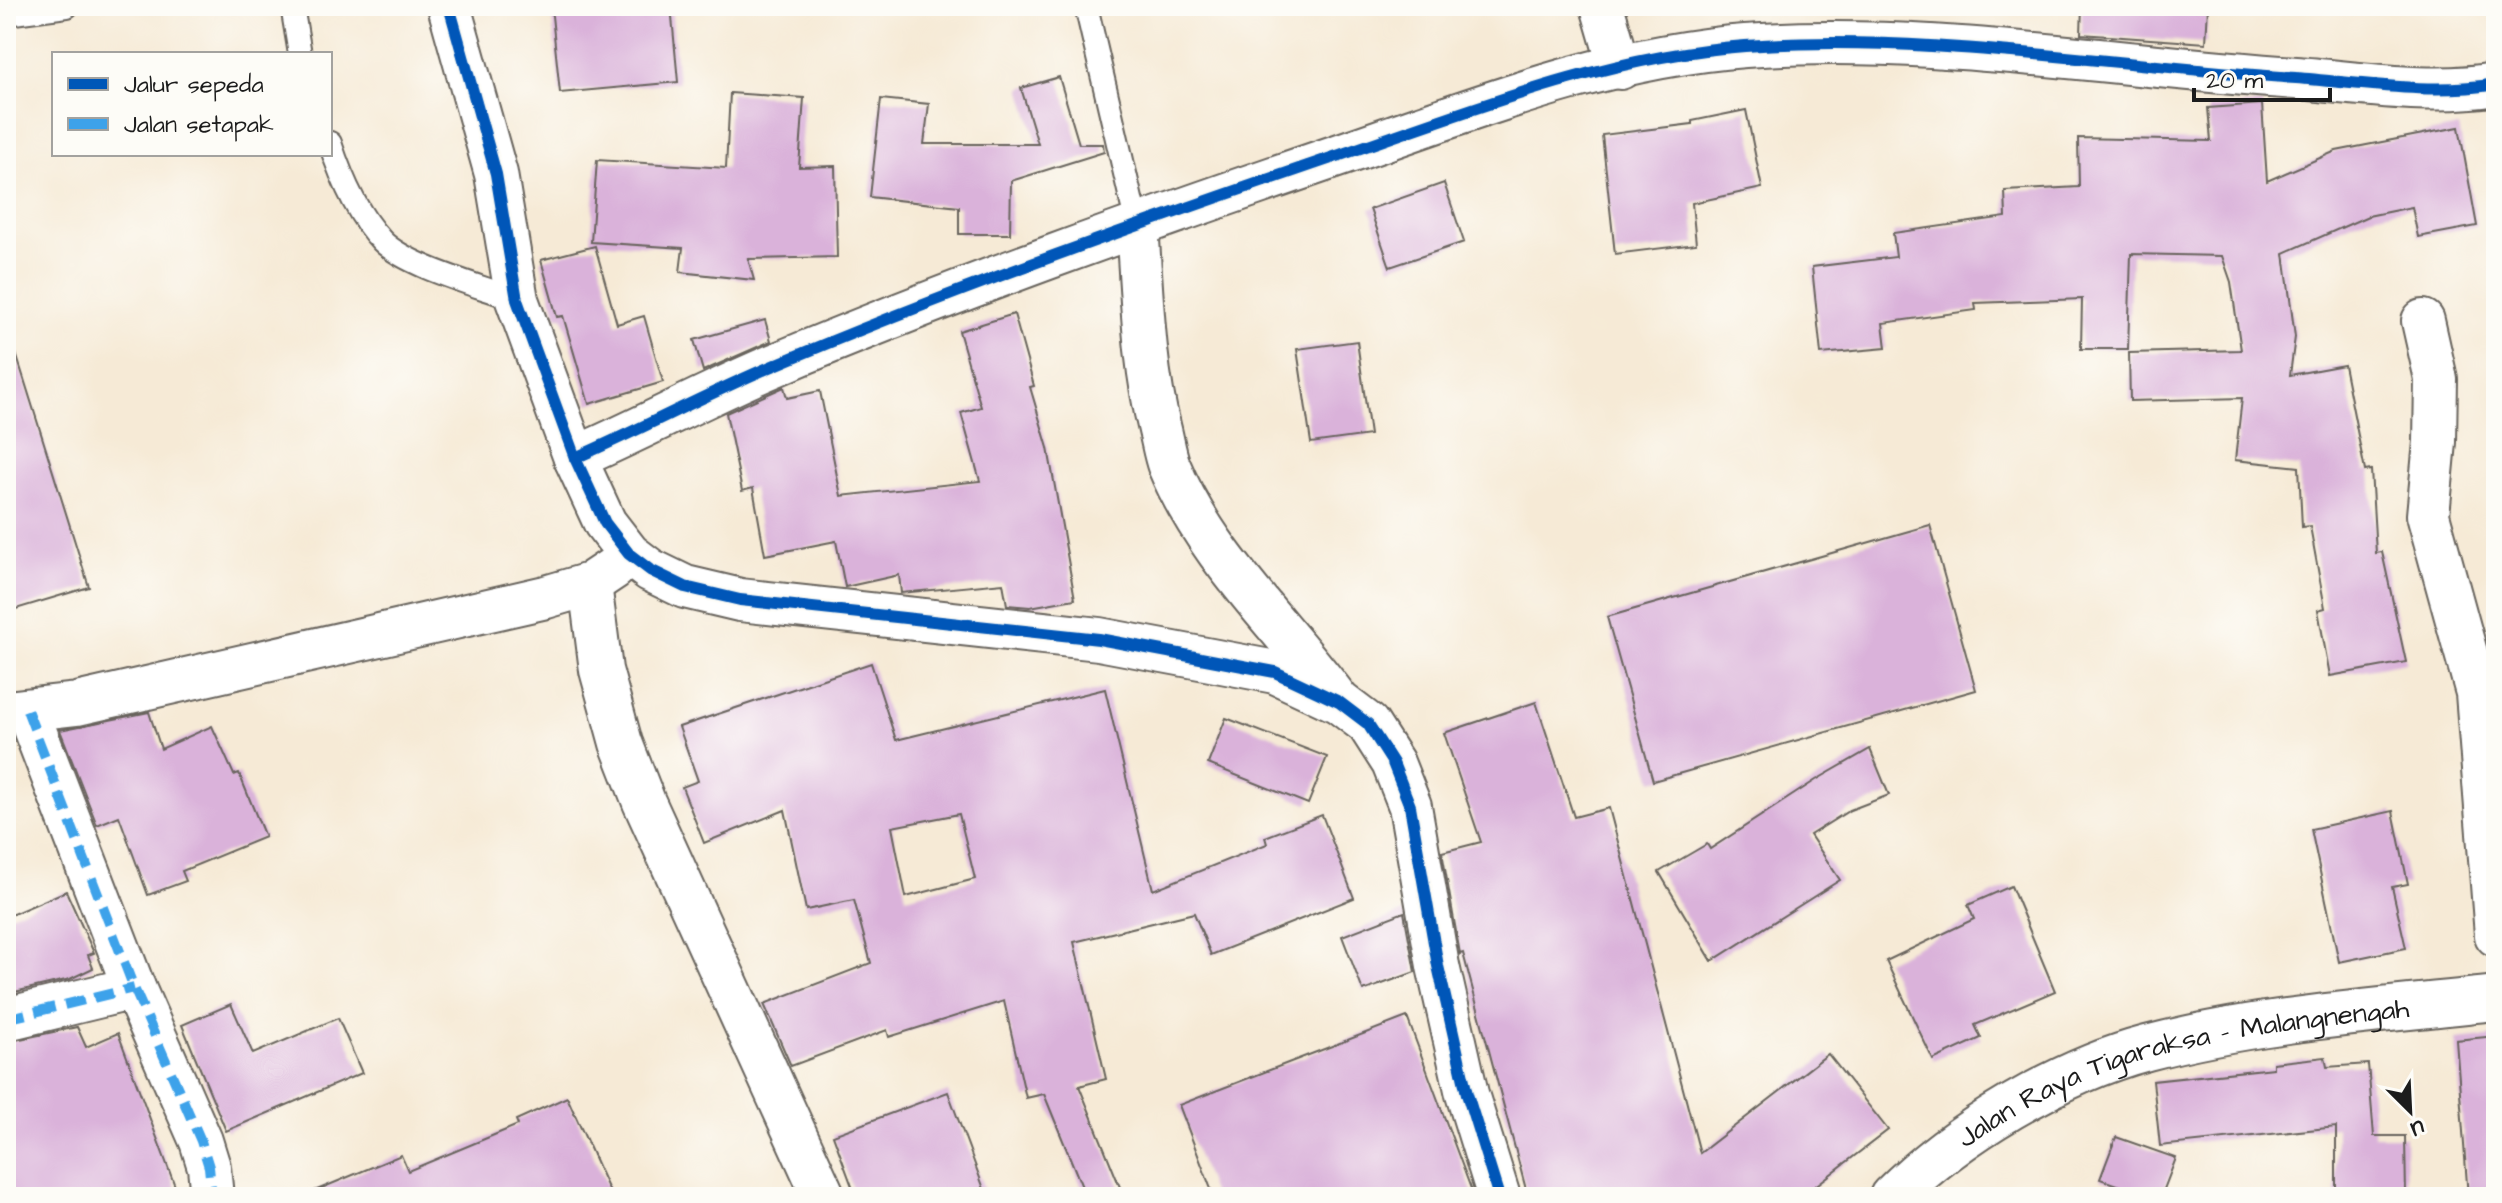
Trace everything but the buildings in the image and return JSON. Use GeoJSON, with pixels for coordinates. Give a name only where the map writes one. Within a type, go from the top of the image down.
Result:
{"type":"FeatureCollection","features":[{"type":"Feature","properties":{"kind":"main road","name":"Jalan Raya Tigaraksa - Malangnengah"},"geometry":{"type":"LineString","coordinates":[[1892,1197],[1980,1125],[2057,1082],[2145,1049],[2258,1024],[2496,998]]}},
{"type":"Feature","properties":{"kind":"street"},"geometry":{"type":"LineString","coordinates":[[449,6],[496,174],[517,300],[575,458],[605,523],[629,554],[650,570],[685,587],[740,600],[1099,639],[1275,672],[1339,702],[1368,724],[1393,763],[1410,806],[1441,980],[1467,1094],[1499,1197]]}},
{"type":"Feature","properties":{"kind":"street"},"geometry":{"type":"LineString","coordinates":[[1602,6],[1620,68]]}},
{"type":"Feature","properties":{"kind":"street"},"geometry":{"type":"LineString","coordinates":[[575,458],[768,368],[1137,225],[1524,92],[1686,52],[1846,42],[1976,50],[2241,75],[2431,87],[2496,84]]}},
{"type":"Feature","properties":{"kind":"street"},"geometry":{"type":"LineString","coordinates":[[1137,225],[1150,385],[1169,465],[1197,519],[1248,593],[1302,653],[1339,702]]}},
{"type":"Feature","properties":{"kind":"street"},"geometry":{"type":"LineString","coordinates":[[2423,321],[2436,379],[2435,442],[2428,515],[2477,693],[2496,935]]}},
{"type":"Feature","properties":{"kind":"street"},"geometry":{"type":"LineString","coordinates":[[212,1197],[209,1167],[201,1141],[16,711],[77,704],[546,597],[590,584],[629,554]]}},
{"type":"Feature","properties":{"kind":"street"},"geometry":{"type":"LineString","coordinates":[[590,584],[601,670],[621,743],[644,802],[824,1197]]}},
{"type":"Feature","properties":{"kind":"street"},"geometry":{"type":"LineString","coordinates":[[6,1019],[134,988]]}},
{"type":"Feature","properties":{"kind":"lane"},"geometry":{"type":"LineString","coordinates":[[6,14],[67,6]]}},
{"type":"Feature","properties":{"kind":"lane"},"geometry":{"type":"LineString","coordinates":[[292,6],[300,52]]}},
{"type":"Feature","properties":{"kind":"lane"},"geometry":{"type":"LineString","coordinates":[[1086,6],[1137,225]]}},
{"type":"Feature","properties":{"kind":"lane"},"geometry":{"type":"LineString","coordinates":[[332,149],[361,213],[383,242],[415,262],[517,300]]}},
{"type":"Feature","properties":{"kind":"marked path"},"geometry":{"type":"LineString","coordinates":[[27,710],[134,988],[201,1141],[209,1167],[212,1197]]}},
{"type":"Feature","properties":{"kind":"marked path"},"geometry":{"type":"LineString","coordinates":[[6,1019],[134,988]]}},
{"type":"Feature","properties":{"kind":"cycle path"},"geometry":{"type":"LineString","coordinates":[[449,6],[496,174],[517,300],[575,458],[605,523],[629,554],[650,570],[685,587],[740,600],[1099,639],[1275,672],[1339,702],[1368,724],[1393,763],[1410,806],[1438,966],[1467,1094],[1499,1197]]}},
{"type":"Feature","properties":{"kind":"cycle path"},"geometry":{"type":"LineString","coordinates":[[575,458],[775,365],[985,281],[1489,103],[1642,61],[1745,46],[1883,44],[1952,47],[2396,87],[2446,88],[2496,84]]}}]}
